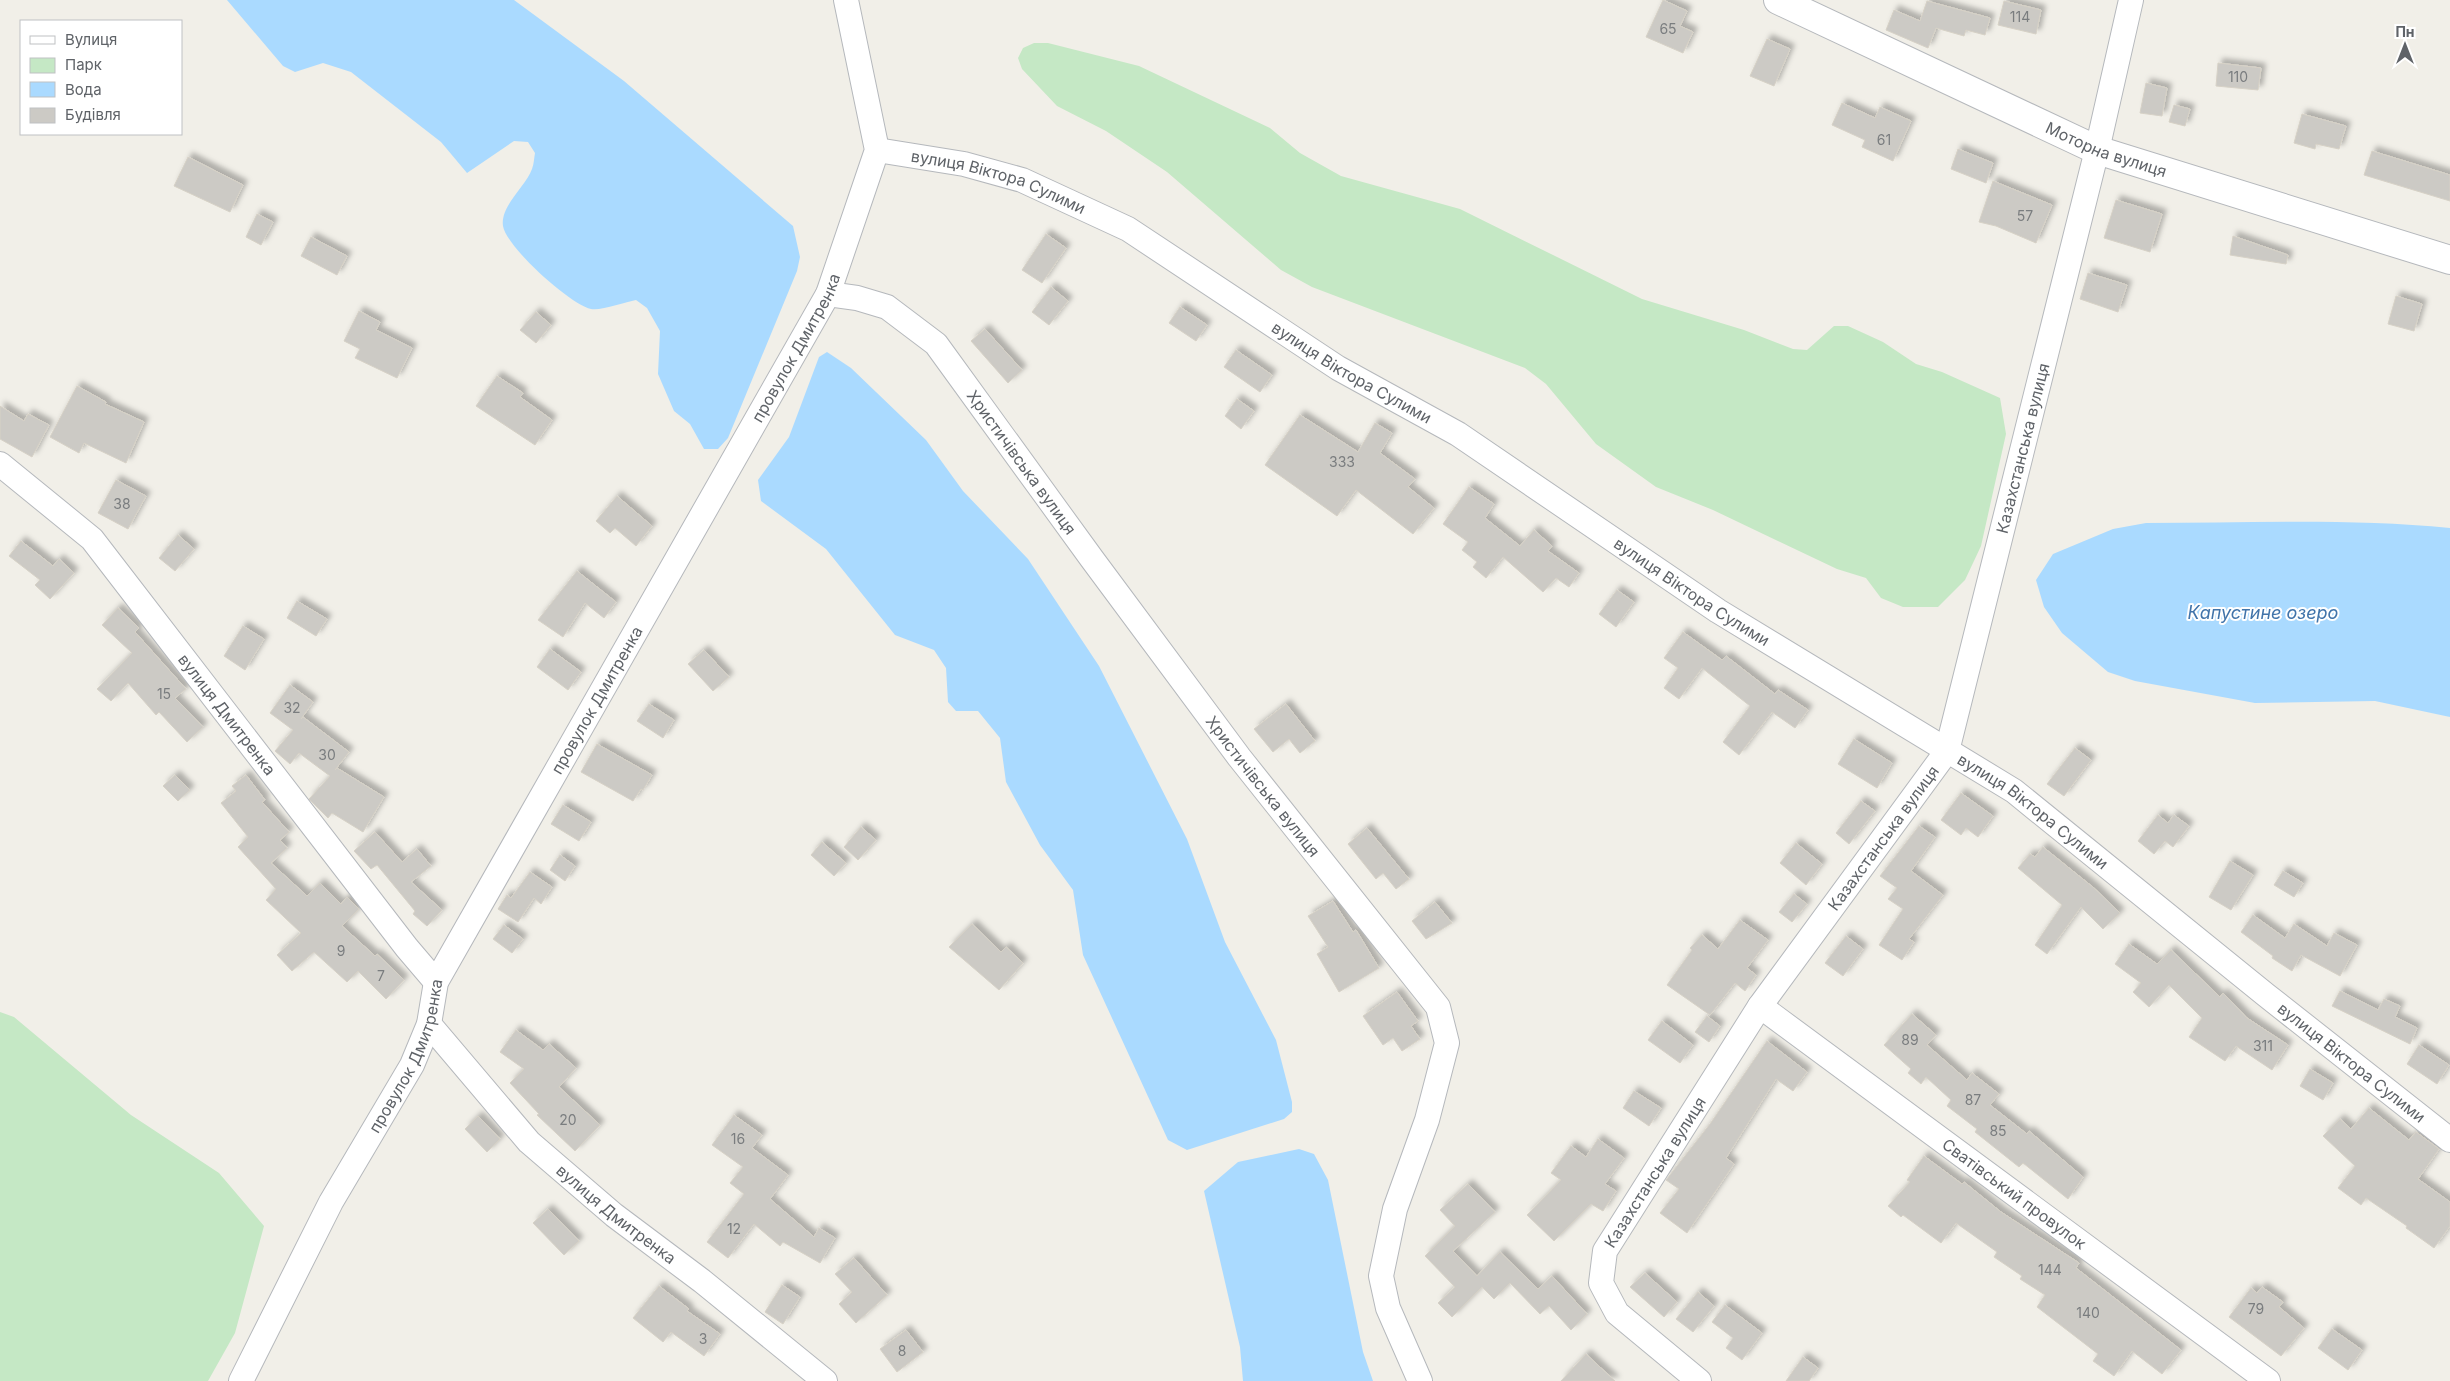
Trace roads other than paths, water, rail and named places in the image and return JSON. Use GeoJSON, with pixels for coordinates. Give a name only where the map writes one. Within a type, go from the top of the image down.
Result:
{"type":"FeatureCollection","features":[{"type":"Feature","properties":{"kind":"street"},"geometry":{"type":"LineString","coordinates":[[846,0],[877,150]]}},
{"type":"Feature","properties":{"kind":"street","name":"Моторна вулиця"},"geometry":{"type":"LineString","coordinates":[[1778,0],[2097,150],[2450,260]]}},
{"type":"Feature","properties":{"kind":"street","name":"Казахстанська вулиця"},"geometry":{"type":"LineString","coordinates":[[1699,1381],[1617,1312],[1601,1284],[1604,1251],[1760,1006],[1947,750],[2097,150],[2131,0]]}},
{"type":"Feature","properties":{"kind":"street","name":"провулок Дмитренка"},"geometry":{"type":"LineString","coordinates":[[240,1381],[331,1202],[412,1065],[429,1024],[436,982],[828,294],[877,150]]}},
{"type":"Feature","properties":{"kind":"street","name":"вулиця Віктора Сулими"},"geometry":{"type":"LineString","coordinates":[[877,150],[964,164],[1022,180],[1128,229],[1338,368],[1458,434],[1718,612],[2014,791],[2273,1001],[2450,1140]]}},
{"type":"Feature","properties":{"kind":"street","name":"Христичівська вулиця"},"geometry":{"type":"LineString","coordinates":[[828,294],[857,298],[887,307],[936,344],[1092,560],[1239,757],[1438,1008],[1447,1043],[1426,1120],[1395,1209],[1381,1276],[1388,1308],[1420,1381]]}},
{"type":"Feature","properties":{"kind":"street","name":"вулиця Дмитренка"},"geometry":{"type":"LineString","coordinates":[[0,464],[92,539],[407,948],[436,982]]}},
{"type":"Feature","properties":{"kind":"street","name":"Сватівський провулок"},"geometry":{"type":"LineString","coordinates":[[1760,1006],[2268,1381]]}},
{"type":"Feature","properties":{"kind":"street","name":"вулиця Дмитренка"},"geometry":{"type":"LineString","coordinates":[[429,1024],[529,1142],[614,1215],[702,1281],[825,1381]]}},
{"type":"Feature","properties":{"kind":"water"},"geometry":{"type":"Polygon","coordinates":[[[227,0],[514,0],[624,81],[793,226],[800,257],[797,271],[728,438],[718,449],[704,449],[690,424],[674,411],[658,374],[660,331],[647,308],[636,300],[607,308],[591,309],[582,305],[555,287],[515,247],[503,226],[503,219],[509,204],[532,169],[535,153],[528,142],[514,141],[467,173],[441,142],[351,72],[323,63],[295,72],[283,66],[227,0]]]}},
{"type":"Feature","properties":{"kind":"water"},"geometry":{"type":"Polygon","coordinates":[[[827,352],[851,368],[926,440],[963,491],[1028,559],[1099,666],[1187,839],[1225,942],[1276,1040],[1292,1102],[1292,1112],[1284,1119],[1187,1150],[1168,1140],[1083,955],[1073,890],[1040,845],[1006,782],[1000,738],[978,711],[956,711],[948,702],[946,668],[934,650],[895,635],[826,549],[761,501],[758,480],[789,437],[819,357],[827,352]]]}},
{"type":"Feature","properties":{"kind":"water","name":"Капустине озеро"},"geometry":{"type":"Polygon","coordinates":[[[2336,522],[2450,528],[2450,717],[2375,701],[2255,703],[2135,681],[2108,672],[2062,633],[2044,607],[2036,580],[2053,554],[2113,529],[2146,523],[2336,522]]]}},
{"type":"Feature","properties":{"kind":"water"},"geometry":{"type":"Polygon","coordinates":[[[1299,1149],[1314,1154],[1328,1180],[1363,1352],[1373,1381],[1243,1381],[1240,1347],[1204,1191],[1238,1162],[1299,1149]]]}}]}
